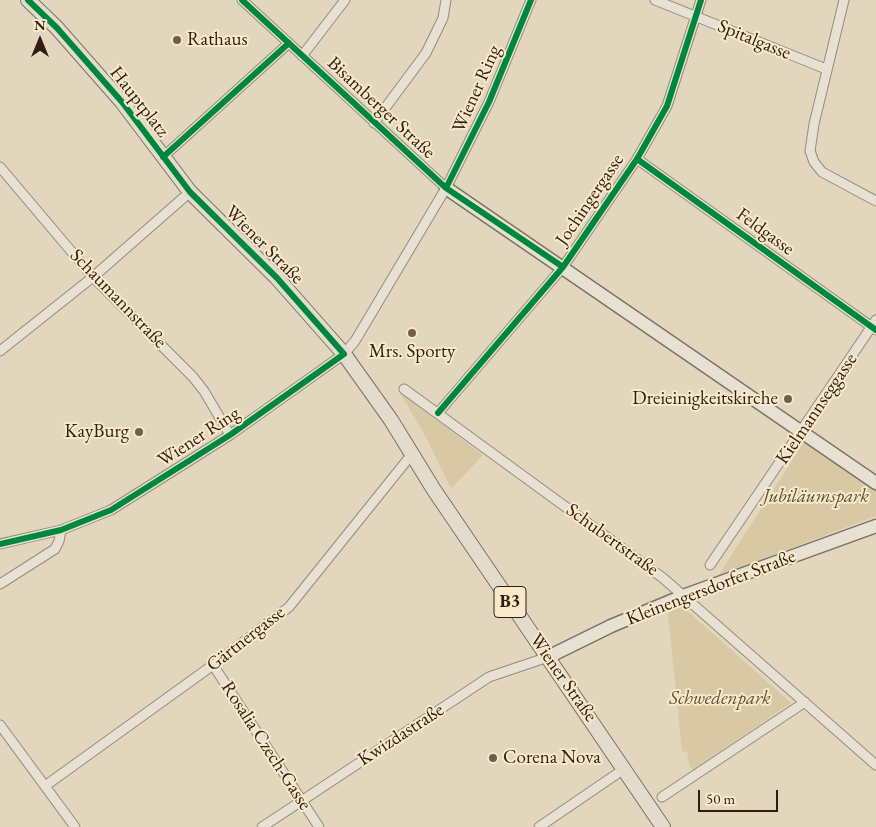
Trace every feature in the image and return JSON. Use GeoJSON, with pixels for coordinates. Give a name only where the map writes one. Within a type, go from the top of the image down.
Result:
{"type":"FeatureCollection","features":[{"type":"Feature","properties":{"kind":"main road","name":"Hauptplatz"},"geometry":{"type":"LineString","coordinates":[[36,3],[141,126],[162,157]]}},
{"type":"Feature","properties":{"kind":"main road","name":"Wiener Straße"},"geometry":{"type":"LineString","coordinates":[[162,157],[190,192],[297,300],[344,354],[663,827]]}},
{"type":"Feature","properties":{"kind":"street"},"geometry":{"type":"LineString","coordinates":[[242,0],[302,56],[345,0]]}},
{"type":"Feature","properties":{"kind":"street"},"geometry":{"type":"LineString","coordinates":[[374,123],[426,53],[443,18],[446,0]]}},
{"type":"Feature","properties":{"kind":"street","name":"Wiener Ring"},"geometry":{"type":"LineString","coordinates":[[0,544],[61,530],[111,510],[230,435],[344,354],[355,341],[446,188],[490,102],[531,0]]}},
{"type":"Feature","properties":{"kind":"street","name":"Spitalgasse"},"geometry":{"type":"LineString","coordinates":[[655,0],[826,69]]}},
{"type":"Feature","properties":{"kind":"street","name":"Jochingergasse"},"geometry":{"type":"LineString","coordinates":[[438,413],[563,267],[637,159],[667,106],[701,0]]}},
{"type":"Feature","properties":{"kind":"street"},"geometry":{"type":"LineString","coordinates":[[844,0],[826,69],[810,151],[814,162],[822,172],[876,201]]}},
{"type":"Feature","properties":{"kind":"street","name":"Hauptplatz"},"geometry":{"type":"LineString","coordinates":[[162,157],[289,43]]}},
{"type":"Feature","properties":{"kind":"street","name":"Bisamberger Straße"},"geometry":{"type":"LineString","coordinates":[[302,56],[446,188],[876,483]]}},
{"type":"Feature","properties":{"kind":"street","name":"Feldgasse"},"geometry":{"type":"LineString","coordinates":[[637,159],[875,326]]}},
{"type":"Feature","properties":{"kind":"street","name":"Schaumannstraße"},"geometry":{"type":"LineString","coordinates":[[0,168],[93,276],[193,377],[204,391],[230,435]]}},
{"type":"Feature","properties":{"kind":"street"},"geometry":{"type":"LineString","coordinates":[[0,351],[93,276],[190,192]]}},
{"type":"Feature","properties":{"kind":"street","name":"Kielmannseggasse"},"geometry":{"type":"LineString","coordinates":[[710,565],[875,326]]}},
{"type":"Feature","properties":{"kind":"street","name":"Schubertstraße"},"geometry":{"type":"LineString","coordinates":[[404,388],[655,572],[876,765]]}},
{"type":"Feature","properties":{"kind":"street","name":"Gärtnergasse"},"geometry":{"type":"LineString","coordinates":[[45,786],[214,665],[289,607],[412,454]]}},
{"type":"Feature","properties":{"kind":"street","name":"Kleinengersdorfer Straße"},"geometry":{"type":"LineString","coordinates":[[548,657],[611,626],[683,596],[876,526]]}},
{"type":"Feature","properties":{"kind":"street"},"geometry":{"type":"LineString","coordinates":[[0,584],[55,549],[61,530]]}},
{"type":"Feature","properties":{"kind":"street","name":"Kwizdastraße"},"geometry":{"type":"LineString","coordinates":[[262,827],[489,677],[548,657]]}},
{"type":"Feature","properties":{"kind":"street","name":"Rosalia Czech-Gasse"},"geometry":{"type":"LineString","coordinates":[[214,665],[319,827]]}},
{"type":"Feature","properties":{"kind":"street"},"geometry":{"type":"LineString","coordinates":[[662,797],[805,702]]}},
{"type":"Feature","properties":{"kind":"street"},"geometry":{"type":"LineString","coordinates":[[0,725],[75,827]]}},
{"type":"Feature","properties":{"kind":"street"},"geometry":{"type":"LineString","coordinates":[[539,827],[624,769]]}},
{"type":"Feature","properties":{"kind":"green space"},"geometry":{"type":"Polygon","coordinates":[[[399,391],[483,455],[451,489],[427,439],[399,391]]]}},
{"type":"Feature","properties":{"kind":"green space","name":"Jubiläumspark"},"geometry":{"type":"Polygon","coordinates":[[[805,440],[876,490],[876,516],[718,576],[805,440]]]}},
{"type":"Feature","properties":{"kind":"green space","name":"Schwedenpark"},"geometry":{"type":"Polygon","coordinates":[[[682,606],[791,703],[693,770],[689,765],[687,751],[682,752],[668,613],[682,606]]]}},
{"type":"Feature","properties":{"kind":"cycle path"},"geometry":{"type":"LineString","coordinates":[[0,544],[61,530],[111,510],[230,435],[344,354],[277,278],[190,192],[122,102],[57,28],[28,0]]}},
{"type":"Feature","properties":{"kind":"cycle path"},"geometry":{"type":"LineString","coordinates":[[242,0],[446,188],[563,267]]}},
{"type":"Feature","properties":{"kind":"cycle path"},"geometry":{"type":"LineString","coordinates":[[446,188],[489,102],[531,0]]}},
{"type":"Feature","properties":{"kind":"cycle path"},"geometry":{"type":"LineString","coordinates":[[438,413],[563,267],[637,159],[667,106],[701,0]]}},
{"type":"Feature","properties":{"kind":"cycle path"},"geometry":{"type":"LineString","coordinates":[[163,157],[289,43]]}},
{"type":"Feature","properties":{"kind":"cycle path"},"geometry":{"type":"LineString","coordinates":[[637,159],[876,330]]}},
{"type":"Feature","properties":{"kind":"place","name":"Rathaus"},"geometry":{"type":"Point","coordinates":[177,40]}},
{"type":"Feature","properties":{"kind":"place","name":"Mrs. Sporty"},"geometry":{"type":"Point","coordinates":[412,333]}},
{"type":"Feature","properties":{"kind":"place","name":"Dreieinigkeitskirche"},"geometry":{"type":"Point","coordinates":[788,399]}},
{"type":"Feature","properties":{"kind":"place","name":"KayBurg"},"geometry":{"type":"Point","coordinates":[139,432]}},
{"type":"Feature","properties":{"kind":"place","name":"Corena Nova"},"geometry":{"type":"Point","coordinates":[493,758]}}]}
